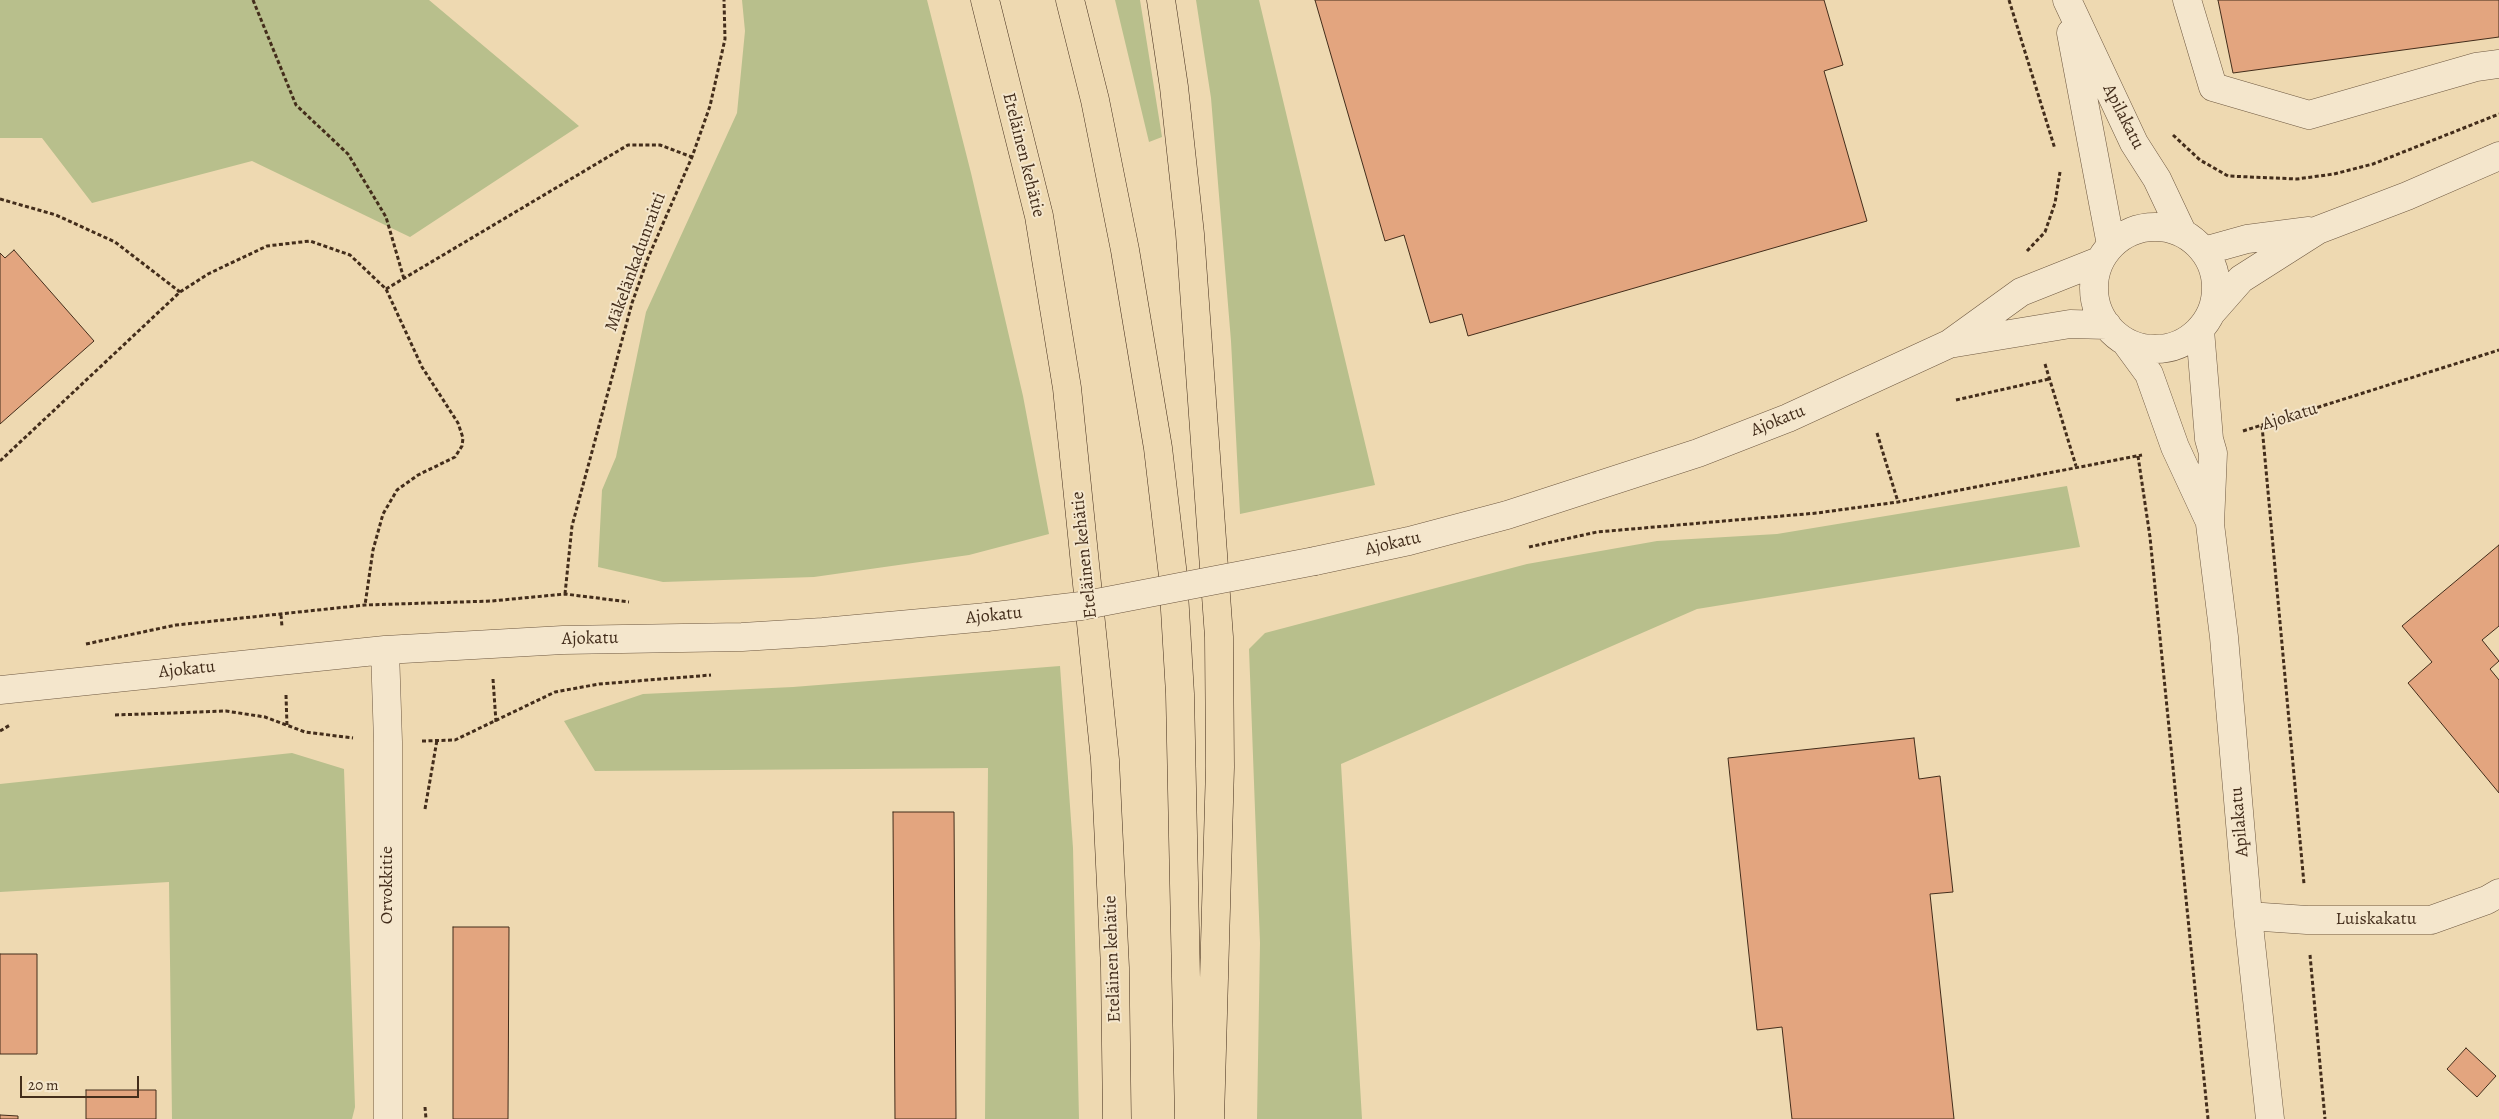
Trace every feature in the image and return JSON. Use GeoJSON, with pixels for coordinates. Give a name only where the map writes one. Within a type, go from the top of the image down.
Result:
{"type":"FeatureCollection","features":[{"type":"Feature","properties":{"kind":"highway","name":"Eteläinen kehätie"},"geometry":{"type":"LineString","coordinates":[[985,0],[1039,216],[1067,388],[1105,760],[1115,968],[1117,1119]]}},
{"type":"Feature","properties":{"kind":"highway"},"geometry":{"type":"LineString","coordinates":[[1070,0],[1094,100],[1125,250],[1158,448],[1173,576],[1180,694],[1189,1119]]}},
{"type":"Feature","properties":{"kind":"highway"},"geometry":{"type":"LineString","coordinates":[[1161,0],[1174,87],[1190,234],[1219,637],[1220,767],[1210,1119]]}},
{"type":"Feature","properties":{"kind":"street","name":"Apilakatu"},"geometry":{"type":"LineString","coordinates":[[2066,0],[2134,143],[2157,179],[2182,232]]}},
{"type":"Feature","properties":{"kind":"street","name":"Apilakatu"},"geometry":{"type":"LineString","coordinates":[[2066,0],[2088,117],[2105,253]]}},
{"type":"Feature","properties":{"kind":"street"},"geometry":{"type":"LineString","coordinates":[[2187,0],[2213,87],[2309,115],[2476,67],[2499,64]]}},
{"type":"Feature","properties":{"kind":"street"},"geometry":{"type":"LineString","coordinates":[[2205,322],[2216,283],[2212,264],[2204,251],[2182,232],[2157,226],[2141,228],[2122,235],[2105,253],[2094,276],[2093,292],[2097,308],[2107,325],[2127,344],[2140,348],[2168,348],[2184,343],[2205,322],[2241,279],[2318,230],[2499,156]]}},
{"type":"Feature","properties":{"kind":"street"},"geometry":{"type":"LineString","coordinates":[[2204,251],[2247,239],[2318,230]]}},
{"type":"Feature","properties":{"kind":"street","name":"Ajokatu"},"geometry":{"type":"LineString","coordinates":[[0,690],[385,650],[563,640],[742,637],[882,628],[1080,606],[1315,562],[1409,541],[1507,515],[1698,453],[1788,418],[1949,344],[2021,292],[2105,253]]}},
{"type":"Feature","properties":{"kind":"street","name":"Apilakatu"},"geometry":{"type":"LineString","coordinates":[[2205,322],[2209,439],[2213,453],[2210,524],[2224,637],[2248,916],[2270,1119]]}},
{"type":"Feature","properties":{"kind":"street","name":"Ajokatu"},"geometry":{"type":"LineString","coordinates":[[1949,344],[2070,324],[2107,325]]}},
{"type":"Feature","properties":{"kind":"street","name":"Apilakatu"},"geometry":{"type":"LineString","coordinates":[[2127,344],[2149,374],[2175,447],[2210,524]]}},
{"type":"Feature","properties":{"kind":"street","name":"Orvokkitie"},"geometry":{"type":"LineString","coordinates":[[385,650],[388,742],[388,1119]]}},
{"type":"Feature","properties":{"kind":"street","name":"Luiskakatu"},"geometry":{"type":"LineString","coordinates":[[2248,916],[2307,920],[2431,920],[2487,900],[2499,893]]}},
{"type":"Feature","properties":{"kind":"path"},"geometry":{"type":"LineString","coordinates":[[253,0],[296,105],[348,154],[386,217],[404,279]]}},
{"type":"Feature","properties":{"kind":"path","name":"Mäkelänkadunraitti"},"geometry":{"type":"LineString","coordinates":[[565,594],[572,526],[632,303],[661,225],[692,157],[710,106],[725,40],[724,0]]}},
{"type":"Feature","properties":{"kind":"path"},"geometry":{"type":"LineString","coordinates":[[2009,0],[2058,157]]}},
{"type":"Feature","properties":{"kind":"path"},"geometry":{"type":"LineString","coordinates":[[2170,132],[2200,160],[2228,176],[2297,180],[2334,174],[2373,164],[2499,114]]}},
{"type":"Feature","properties":{"kind":"path"},"geometry":{"type":"LineString","coordinates":[[386,289],[628,145],[660,145],[692,157]]}},
{"type":"Feature","properties":{"kind":"path"},"geometry":{"type":"LineString","coordinates":[[2021,292],[2013,264],[2045,232],[2055,203],[2061,166]]}},
{"type":"Feature","properties":{"kind":"path"},"geometry":{"type":"LineString","coordinates":[[0,199],[56,214],[115,242],[180,292]]}},
{"type":"Feature","properties":{"kind":"path"},"geometry":{"type":"LineString","coordinates":[[0,461],[180,292],[208,274],[267,246],[310,241],[350,255],[386,289],[422,367],[458,423],[463,438],[462,446],[454,457],[418,475],[397,490],[382,514],[373,550],[365,605]]}},
{"type":"Feature","properties":{"kind":"path"},"geometry":{"type":"LineString","coordinates":[[2033,329],[2042,350],[2076,466]]}},
{"type":"Feature","properties":{"kind":"path","name":"Ajokatu"},"geometry":{"type":"LineString","coordinates":[[2209,439],[2262,426],[2499,350]]}},
{"type":"Feature","properties":{"kind":"path"},"geometry":{"type":"LineString","coordinates":[[1956,400],[2049,379]]}},
{"type":"Feature","properties":{"kind":"path"},"geometry":{"type":"LineString","coordinates":[[2262,426],[2324,1119]]}},
{"type":"Feature","properties":{"kind":"path"},"geometry":{"type":"LineString","coordinates":[[1877,433],[1898,502]]}},
{"type":"Feature","properties":{"kind":"path"},"geometry":{"type":"LineString","coordinates":[[1519,549],[1597,532],[1817,514],[1898,502],[2076,466],[2138,456],[2175,447]]}},
{"type":"Feature","properties":{"kind":"path"},"geometry":{"type":"LineString","coordinates":[[2138,456],[2150,537],[2208,1119]]}},
{"type":"Feature","properties":{"kind":"path"},"geometry":{"type":"LineString","coordinates":[[109,716],[226,712],[265,717],[305,732],[388,742],[456,740],[555,692]]}},
{"type":"Feature","properties":{"kind":"path"},"geometry":{"type":"LineString","coordinates":[[0,731],[15,722]]}},
{"type":"Feature","properties":{"kind":"green space"},"geometry":{"type":"Polygon","coordinates":[[[0,0],[429,0],[579,126],[410,237],[252,161],[92,203],[42,138],[0,138],[0,0]]]}},
{"type":"Feature","properties":{"kind":"green space"},"geometry":{"type":"Polygon","coordinates":[[[742,0],[927,0],[971,173],[1023,396],[1049,534],[969,555],[814,577],[663,582],[598,567],[602,490],[616,457],[646,312],[737,113],[745,31],[742,0]]]}},
{"type":"Feature","properties":{"kind":"green space"},"geometry":{"type":"Polygon","coordinates":[[[1115,0],[1140,0],[1162,137],[1149,142],[1115,0]]]}},
{"type":"Feature","properties":{"kind":"green space"},"geometry":{"type":"Polygon","coordinates":[[[1196,0],[1259,0],[1375,485],[1240,514],[1231,341],[1211,98],[1196,0]]]}},
{"type":"Feature","properties":{"kind":"green space"},"geometry":{"type":"Polygon","coordinates":[[[2067,486],[2080,547],[1697,609],[1341,764],[1362,1119],[1257,1119],[1260,943],[1249,649],[1265,633],[1527,564],[1657,541],[1777,534],[2067,486]]]}},
{"type":"Feature","properties":{"kind":"green space"},"geometry":{"type":"Polygon","coordinates":[[[1060,666],[1073,848],[1079,1119],[985,1119],[988,768],[595,771],[564,721],[643,694],[793,687],[1060,666]]]}},
{"type":"Feature","properties":{"kind":"green space"},"geometry":{"type":"Polygon","coordinates":[[[292,753],[344,769],[355,1107],[352,1119],[172,1119],[169,882],[0,892],[0,784],[292,753]]]}},
{"type":"Feature","properties":{"kind":"building"},"geometry":{"type":"Polygon","coordinates":[[[1315,0],[1824,0],[1843,65],[1824,71],[1867,221],[1468,336],[1462,314],[1430,323],[1404,235],[1385,241],[1315,0]]]}},
{"type":"Feature","properties":{"kind":"building"},"geometry":{"type":"Polygon","coordinates":[[[2218,0],[2499,0],[2499,37],[2233,73],[2218,0]]]}},
{"type":"Feature","properties":{"kind":"building"},"geometry":{"type":"Polygon","coordinates":[[[14,250],[94,341],[0,424],[0,253],[5,258],[14,250]]]}},
{"type":"Feature","properties":{"kind":"building"},"geometry":{"type":"Polygon","coordinates":[[[2499,545],[2499,626],[2482,640],[2499,661],[2490,669],[2499,680],[2499,793],[2408,683],[2432,662],[2402,626],[2499,545]]]}},
{"type":"Feature","properties":{"kind":"building"},"geometry":{"type":"Polygon","coordinates":[[[1914,738],[1919,779],[1940,776],[1953,892],[1930,894],[1954,1119],[1792,1119],[1782,1027],[1757,1030],[1728,758],[1914,738]]]}},
{"type":"Feature","properties":{"kind":"building"},"geometry":{"type":"Polygon","coordinates":[[[893,812],[954,812],[956,1119],[895,1119],[893,812]]]}},
{"type":"Feature","properties":{"kind":"building"},"geometry":{"type":"Polygon","coordinates":[[[453,927],[509,927],[508,1119],[453,1119],[453,927]]]}},
{"type":"Feature","properties":{"kind":"building"},"geometry":{"type":"Polygon","coordinates":[[[0,954],[37,954],[37,1054],[0,1054],[0,954]]]}},
{"type":"Feature","properties":{"kind":"building"},"geometry":{"type":"Polygon","coordinates":[[[2466,1048],[2496,1076],[2477,1097],[2447,1069],[2466,1048]]]}},
{"type":"Feature","properties":{"kind":"building"},"geometry":{"type":"Polygon","coordinates":[[[86,1090],[156,1090],[156,1119],[86,1119],[86,1090]]]}},
{"type":"Feature","properties":{"kind":"building"},"geometry":{"type":"Polygon","coordinates":[[[0,1115],[18,1116],[18,1119],[0,1119],[0,1115]]]}}]}
